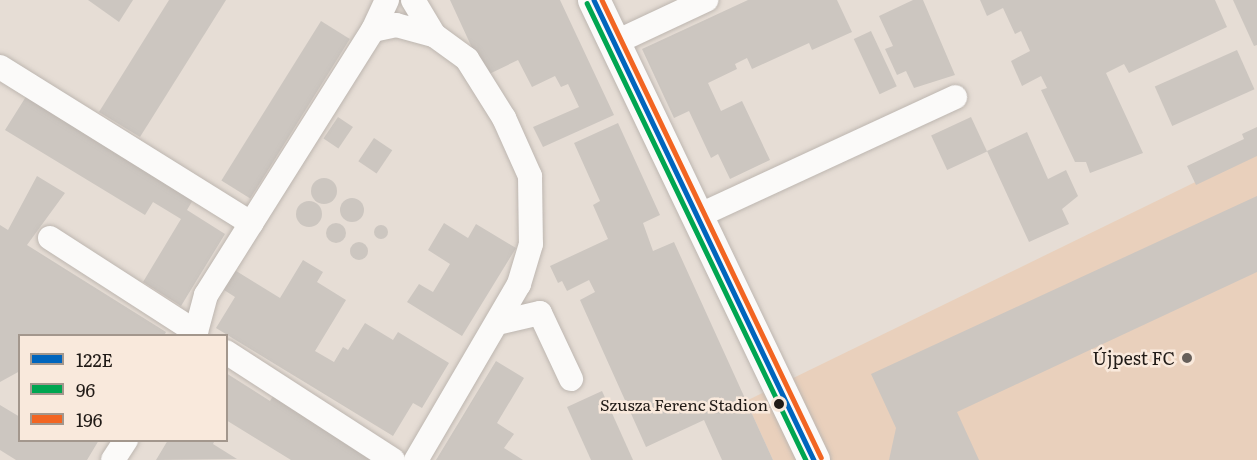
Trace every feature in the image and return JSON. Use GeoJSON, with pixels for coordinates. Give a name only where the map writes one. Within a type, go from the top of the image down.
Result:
{"type":"FeatureCollection","features":[{"type":"Feature","properties":{"kind":"main road"},"geometry":{"type":"LineString","coordinates":[[594,0],[700,215],[814,460]]}},
{"type":"Feature","properties":{"kind":"street"},"geometry":{"type":"LineString","coordinates":[[50,238],[197,334],[206,295],[373,30],[387,0]]}},
{"type":"Feature","properties":{"kind":"street"},"geometry":{"type":"LineString","coordinates":[[413,0],[434,35]]}},
{"type":"Feature","properties":{"kind":"street"},"geometry":{"type":"LineString","coordinates":[[614,43],[706,0]]}},
{"type":"Feature","properties":{"kind":"street"},"geometry":{"type":"LineString","coordinates":[[373,30],[396,25],[434,35],[467,59],[504,118],[530,176],[531,244],[519,284],[416,460]]}},
{"type":"Feature","properties":{"kind":"street"},"geometry":{"type":"LineString","coordinates":[[0,67],[251,223]]}},
{"type":"Feature","properties":{"kind":"street"},"geometry":{"type":"LineString","coordinates":[[700,215],[955,97]]}},
{"type":"Feature","properties":{"kind":"street"},"geometry":{"type":"LineString","coordinates":[[497,322],[540,313],[571,379]]}},
{"type":"Feature","properties":{"kind":"street"},"geometry":{"type":"LineString","coordinates":[[228,353],[393,460]]}},
{"type":"Feature","properties":{"kind":"street"},"geometry":{"type":"LineString","coordinates":[[113,460],[125,442]]}},
{"type":"Feature","properties":{"kind":"shaded area"},"geometry":{"type":"Polygon","coordinates":[[[1257,152],[1257,460],[773,460],[746,401],[1257,152]]]}},
{"type":"Feature","properties":{"kind":"building"},"geometry":{"type":"Polygon","coordinates":[[[88,0],[133,0],[119,22],[88,0]]]}},
{"type":"Feature","properties":{"kind":"building"},"geometry":{"type":"Polygon","coordinates":[[[169,0],[226,0],[140,137],[99,112],[169,0]]]}},
{"type":"Feature","properties":{"kind":"building"},"geometry":{"type":"Polygon","coordinates":[[[450,0],[560,0],[614,115],[543,147],[533,127],[579,107],[568,84],[561,87],[555,76],[532,87],[518,60],[485,76],[450,0]]]}},
{"type":"Feature","properties":{"kind":"building"},"geometry":{"type":"Polygon","coordinates":[[[748,0],[837,0],[852,32],[812,50],[809,43],[752,69],[747,58],[735,64],[737,69],[708,83],[721,111],[742,101],[770,160],[730,179],[718,154],[711,158],[689,111],[674,118],[642,49],[748,0]]]}},
{"type":"Feature","properties":{"kind":"building"},"geometry":{"type":"Polygon","coordinates":[[[913,0],[923,0],[955,75],[914,88],[906,71],[897,75],[885,49],[893,46],[879,16],[913,0]]]}},
{"type":"Feature","properties":{"kind":"building"},"geometry":{"type":"Polygon","coordinates":[[[980,0],[1215,0],[1227,27],[1129,73],[1124,64],[1106,73],[1143,153],[1090,173],[1086,162],[1075,162],[1041,90],[1047,88],[1041,76],[1022,86],[1011,61],[1030,51],[1021,31],[1015,34],[1003,8],[987,16],[980,0]]]}},
{"type":"Feature","properties":{"kind":"building"},"geometry":{"type":"Polygon","coordinates":[[[1233,0],[1257,0],[1257,45],[1254,46],[1233,0]]]}},
{"type":"Feature","properties":{"kind":"building"},"geometry":{"type":"Polygon","coordinates":[[[321,21],[350,39],[250,198],[221,180],[321,21]]]}},
{"type":"Feature","properties":{"kind":"building"},"geometry":{"type":"Polygon","coordinates":[[[871,31],[897,86],[880,94],[854,39],[871,31]]]}},
{"type":"Feature","properties":{"kind":"building"},"geometry":{"type":"Polygon","coordinates":[[[1237,50],[1254,89],[1172,126],[1155,87],[1237,50]]]}},
{"type":"Feature","properties":{"kind":"building"},"geometry":{"type":"Polygon","coordinates":[[[27,95],[194,198],[187,210],[225,234],[181,306],[143,282],[181,219],[153,202],[145,215],[5,130],[27,95]]]}},
{"type":"Feature","properties":{"kind":"building"},"geometry":{"type":"Polygon","coordinates":[[[338,117],[353,127],[338,149],[323,139],[338,117]]]}},
{"type":"Feature","properties":{"kind":"building"},"geometry":{"type":"Polygon","coordinates":[[[971,117],[987,151],[947,170],[931,136],[971,117]]]}},
{"type":"Feature","properties":{"kind":"building"},"geometry":{"type":"Polygon","coordinates":[[[618,123],[660,215],[643,223],[653,251],[674,242],[773,460],[722,460],[704,420],[646,447],[580,300],[595,292],[589,280],[567,291],[562,281],[558,283],[550,266],[608,239],[593,205],[600,201],[574,143],[618,123]]]}},
{"type":"Feature","properties":{"kind":"building"},"geometry":{"type":"Polygon","coordinates":[[[1257,127],[1257,156],[1196,185],[1187,166],[1244,139],[1242,134],[1257,127]]]}},
{"type":"Feature","properties":{"kind":"building"},"geometry":{"type":"Polygon","coordinates":[[[1027,132],[1048,179],[1066,170],[1078,196],[1062,209],[1069,224],[1029,242],[987,151],[1027,132]]]}},
{"type":"Feature","properties":{"kind":"building"},"geometry":{"type":"Polygon","coordinates":[[[374,138],[392,150],[377,174],[358,161],[374,138]]]}},
{"type":"Feature","properties":{"kind":"building"},"geometry":{"type":"Polygon","coordinates":[[[37,176],[65,193],[27,245],[166,332],[165,334],[18,334],[18,372],[0,382],[0,225],[8,230],[37,176]]]}},
{"type":"Feature","properties":{"kind":"building"},"geometry":{"type":"Polygon","coordinates":[[[324,178],[333,182],[337,191],[333,200],[324,204],[315,200],[311,191],[315,182],[324,178]]]}},
{"type":"Feature","properties":{"kind":"building"},"geometry":{"type":"Polygon","coordinates":[[[1257,196],[1257,272],[957,412],[979,460],[889,460],[896,428],[871,374],[1257,196]]]}},
{"type":"Feature","properties":{"kind":"building"},"geometry":{"type":"Polygon","coordinates":[[[352,198],[357,199],[363,205],[363,215],[357,221],[352,222],[347,221],[341,215],[340,210],[341,205],[347,199],[352,198]]]}},
{"type":"Feature","properties":{"kind":"building"},"geometry":{"type":"Polygon","coordinates":[[[309,201],[318,205],[322,214],[318,223],[309,227],[300,223],[296,214],[300,205],[309,201]]]}},
{"type":"Feature","properties":{"kind":"building"},"geometry":{"type":"Polygon","coordinates":[[[332,223],[340,223],[346,229],[346,237],[340,243],[332,243],[326,237],[326,229],[332,223]]]}},
{"type":"Feature","properties":{"kind":"building"},"geometry":{"type":"Polygon","coordinates":[[[444,223],[468,238],[476,224],[516,248],[462,336],[407,302],[419,284],[433,292],[450,264],[428,250],[444,223]]]}},
{"type":"Feature","properties":{"kind":"building"},"geometry":{"type":"Polygon","coordinates":[[[381,225],[386,227],[388,232],[386,237],[381,239],[376,237],[374,232],[376,227],[381,225]]]}},
{"type":"Feature","properties":{"kind":"building"},"geometry":{"type":"Polygon","coordinates":[[[359,242],[367,247],[368,251],[363,259],[359,260],[351,255],[350,251],[355,243],[359,242]]]}},
{"type":"Feature","properties":{"kind":"building"},"geometry":{"type":"Polygon","coordinates":[[[303,260],[323,272],[317,282],[346,300],[315,351],[334,362],[343,347],[348,350],[365,323],[393,340],[398,332],[449,363],[422,408],[413,403],[393,436],[216,328],[235,297],[221,288],[233,269],[280,298],[303,260]]]}},
{"type":"Feature","properties":{"kind":"building"},"geometry":{"type":"Polygon","coordinates":[[[496,361],[524,378],[497,423],[514,434],[504,448],[523,460],[436,460],[496,361]]]}},
{"type":"Feature","properties":{"kind":"building"},"geometry":{"type":"Polygon","coordinates":[[[228,374],[270,401],[276,391],[387,460],[291,460],[228,421],[228,374]]]}},
{"type":"Feature","properties":{"kind":"building"},"geometry":{"type":"Polygon","coordinates":[[[602,391],[633,460],[591,460],[567,407],[602,391]]]}},
{"type":"Feature","properties":{"kind":"building"},"geometry":{"type":"Polygon","coordinates":[[[0,405],[18,416],[18,442],[98,442],[87,460],[16,460],[0,450],[0,405]]]}},
{"type":"Feature","properties":{"kind":"building"},"geometry":{"type":"Polygon","coordinates":[[[167,442],[214,442],[213,444],[237,459],[156,460],[167,442]]]}},
{"type":"Feature","properties":{"kind":"transit line","name":"122E"},"geometry":{"type":"LineString","coordinates":[[594,0],[814,460]]}},
{"type":"Feature","properties":{"kind":"transit line","name":"196"},"geometry":{"type":"LineString","coordinates":[[602,0],[821,457]]}},
{"type":"Feature","properties":{"kind":"transit line","name":"96"},"geometry":{"type":"LineString","coordinates":[[587,3],[806,460]]}},
{"type":"Feature","properties":{"kind":"place","name":"Újpest FC"},"geometry":{"type":"Point","coordinates":[1187,358]}},
{"type":"Feature","properties":{"kind":"place","name":"Szusza Ferenc Stadion"},"geometry":{"type":"Point","coordinates":[779,404]}}]}
